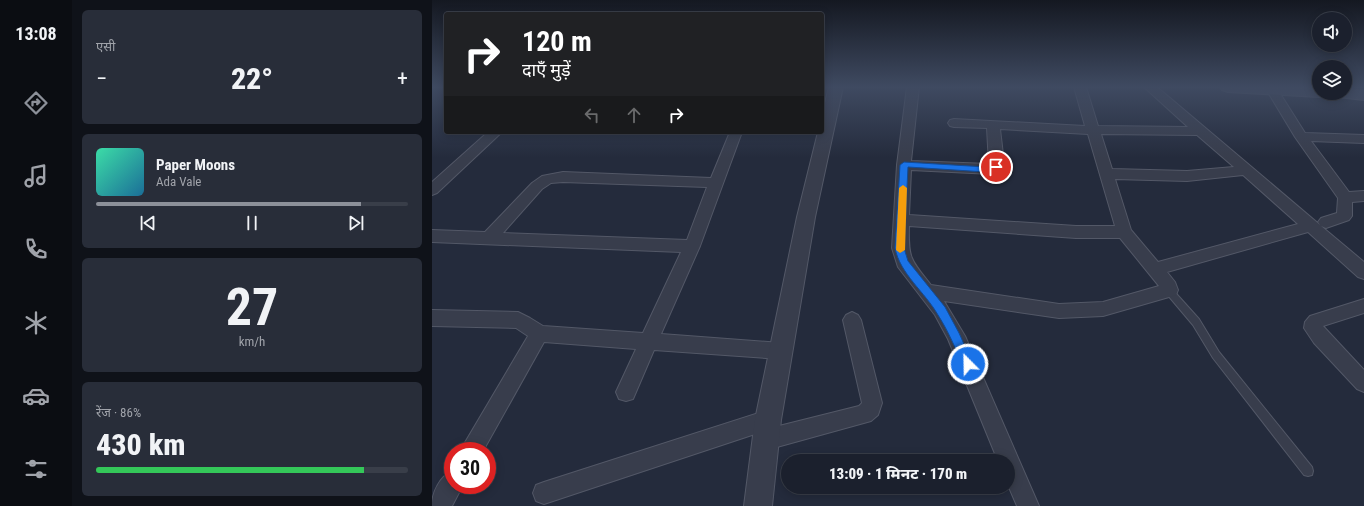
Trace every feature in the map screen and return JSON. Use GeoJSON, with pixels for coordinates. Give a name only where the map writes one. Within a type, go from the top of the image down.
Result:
{"type":"FeatureCollection","features":[{"type":"Feature","properties":{"kind":"street"},"geometry":{"type":"LineString","coordinates":[[758,506],[767,430],[781,351],[806,217],[831,111]]}},
{"type":"Feature","properties":{"kind":"street"},"geometry":{"type":"LineString","coordinates":[[910,111],[904,165],[900,248],[901,255],[904,262],[941,310],[956,336],[1028,506]]}},
{"type":"Feature","properties":{"kind":"street"},"geometry":{"type":"LineString","coordinates":[[926,291],[1059,311],[1103,309],[1169,292],[1169,286],[1124,232],[1087,111]]}},
{"type":"Feature","properties":{"kind":"street"},"geometry":{"type":"LineString","coordinates":[[1177,111],[1364,272]]}},
{"type":"Feature","properties":{"kind":"street"},"geometry":{"type":"LineString","coordinates":[[1285,111],[1301,137],[1345,197],[1344,216],[1326,222]]}},
{"type":"Feature","properties":{"kind":"street"},"geometry":{"type":"LineString","coordinates":[[954,123],[1093,130],[1201,131]]}},
{"type":"Feature","properties":{"kind":"street"},"geometry":{"type":"LineString","coordinates":[[904,165],[992,169],[996,167],[997,163],[993,125]]}},
{"type":"Feature","properties":{"kind":"street"},"geometry":{"type":"LineString","coordinates":[[432,190],[494,134]]}},
{"type":"Feature","properties":{"kind":"street"},"geometry":{"type":"LineString","coordinates":[[626,392],[692,246],[735,134]]}},
{"type":"Feature","properties":{"kind":"street"},"geometry":{"type":"LineString","coordinates":[[1301,137],[1364,139]]}},
{"type":"Feature","properties":{"kind":"street"},"geometry":{"type":"LineString","coordinates":[[1107,174],[1187,176],[1246,170]]}},
{"type":"Feature","properties":{"kind":"street"},"geometry":{"type":"LineString","coordinates":[[489,238],[537,186],[547,179],[562,177],[716,183]]}},
{"type":"Feature","properties":{"kind":"street"},"geometry":{"type":"LineString","coordinates":[[1345,197],[1364,196]]}},
{"type":"Feature","properties":{"kind":"street"},"geometry":{"type":"LineString","coordinates":[[901,220],[1076,232],[1124,232]]}},
{"type":"Feature","properties":{"kind":"street"},"geometry":{"type":"LineString","coordinates":[[1155,269],[1310,226]]}},
{"type":"Feature","properties":{"kind":"street"},"geometry":{"type":"LineString","coordinates":[[432,236],[692,246]]}},
{"type":"Feature","properties":{"kind":"street"},"geometry":{"type":"LineString","coordinates":[[1364,306],[1314,322],[1313,328],[1364,383]]}},
{"type":"Feature","properties":{"kind":"street"},"geometry":{"type":"LineString","coordinates":[[432,318],[518,320],[539,334],[781,351]]}},
{"type":"Feature","properties":{"kind":"street"},"geometry":{"type":"LineString","coordinates":[[544,493],[767,430],[864,414],[871,408],[872,403],[852,320]]}},
{"type":"Feature","properties":{"kind":"street"},"geometry":{"type":"LineString","coordinates":[[476,442],[539,334]]}},
{"type":"Feature","properties":{"kind":"street"},"geometry":{"type":"LineString","coordinates":[[439,506],[446,494]]}},
{"type":"Feature","properties":{"kind":"lane"},"geometry":{"type":"LineString","coordinates":[[1169,292],[1196,322],[1216,355],[1308,470]]}},
{"type":"Feature","properties":{"kind":"slow traffic"},"geometry":{"type":"LineString","coordinates":[[900,250],[903,188]]}},
{"type":"Feature","properties":{"kind":"route"},"geometry":{"type":"LineString","coordinates":[[968,364],[956,336],[941,310],[904,262],[901,255],[900,248],[904,165],[986,170],[996,167]]}}]}
